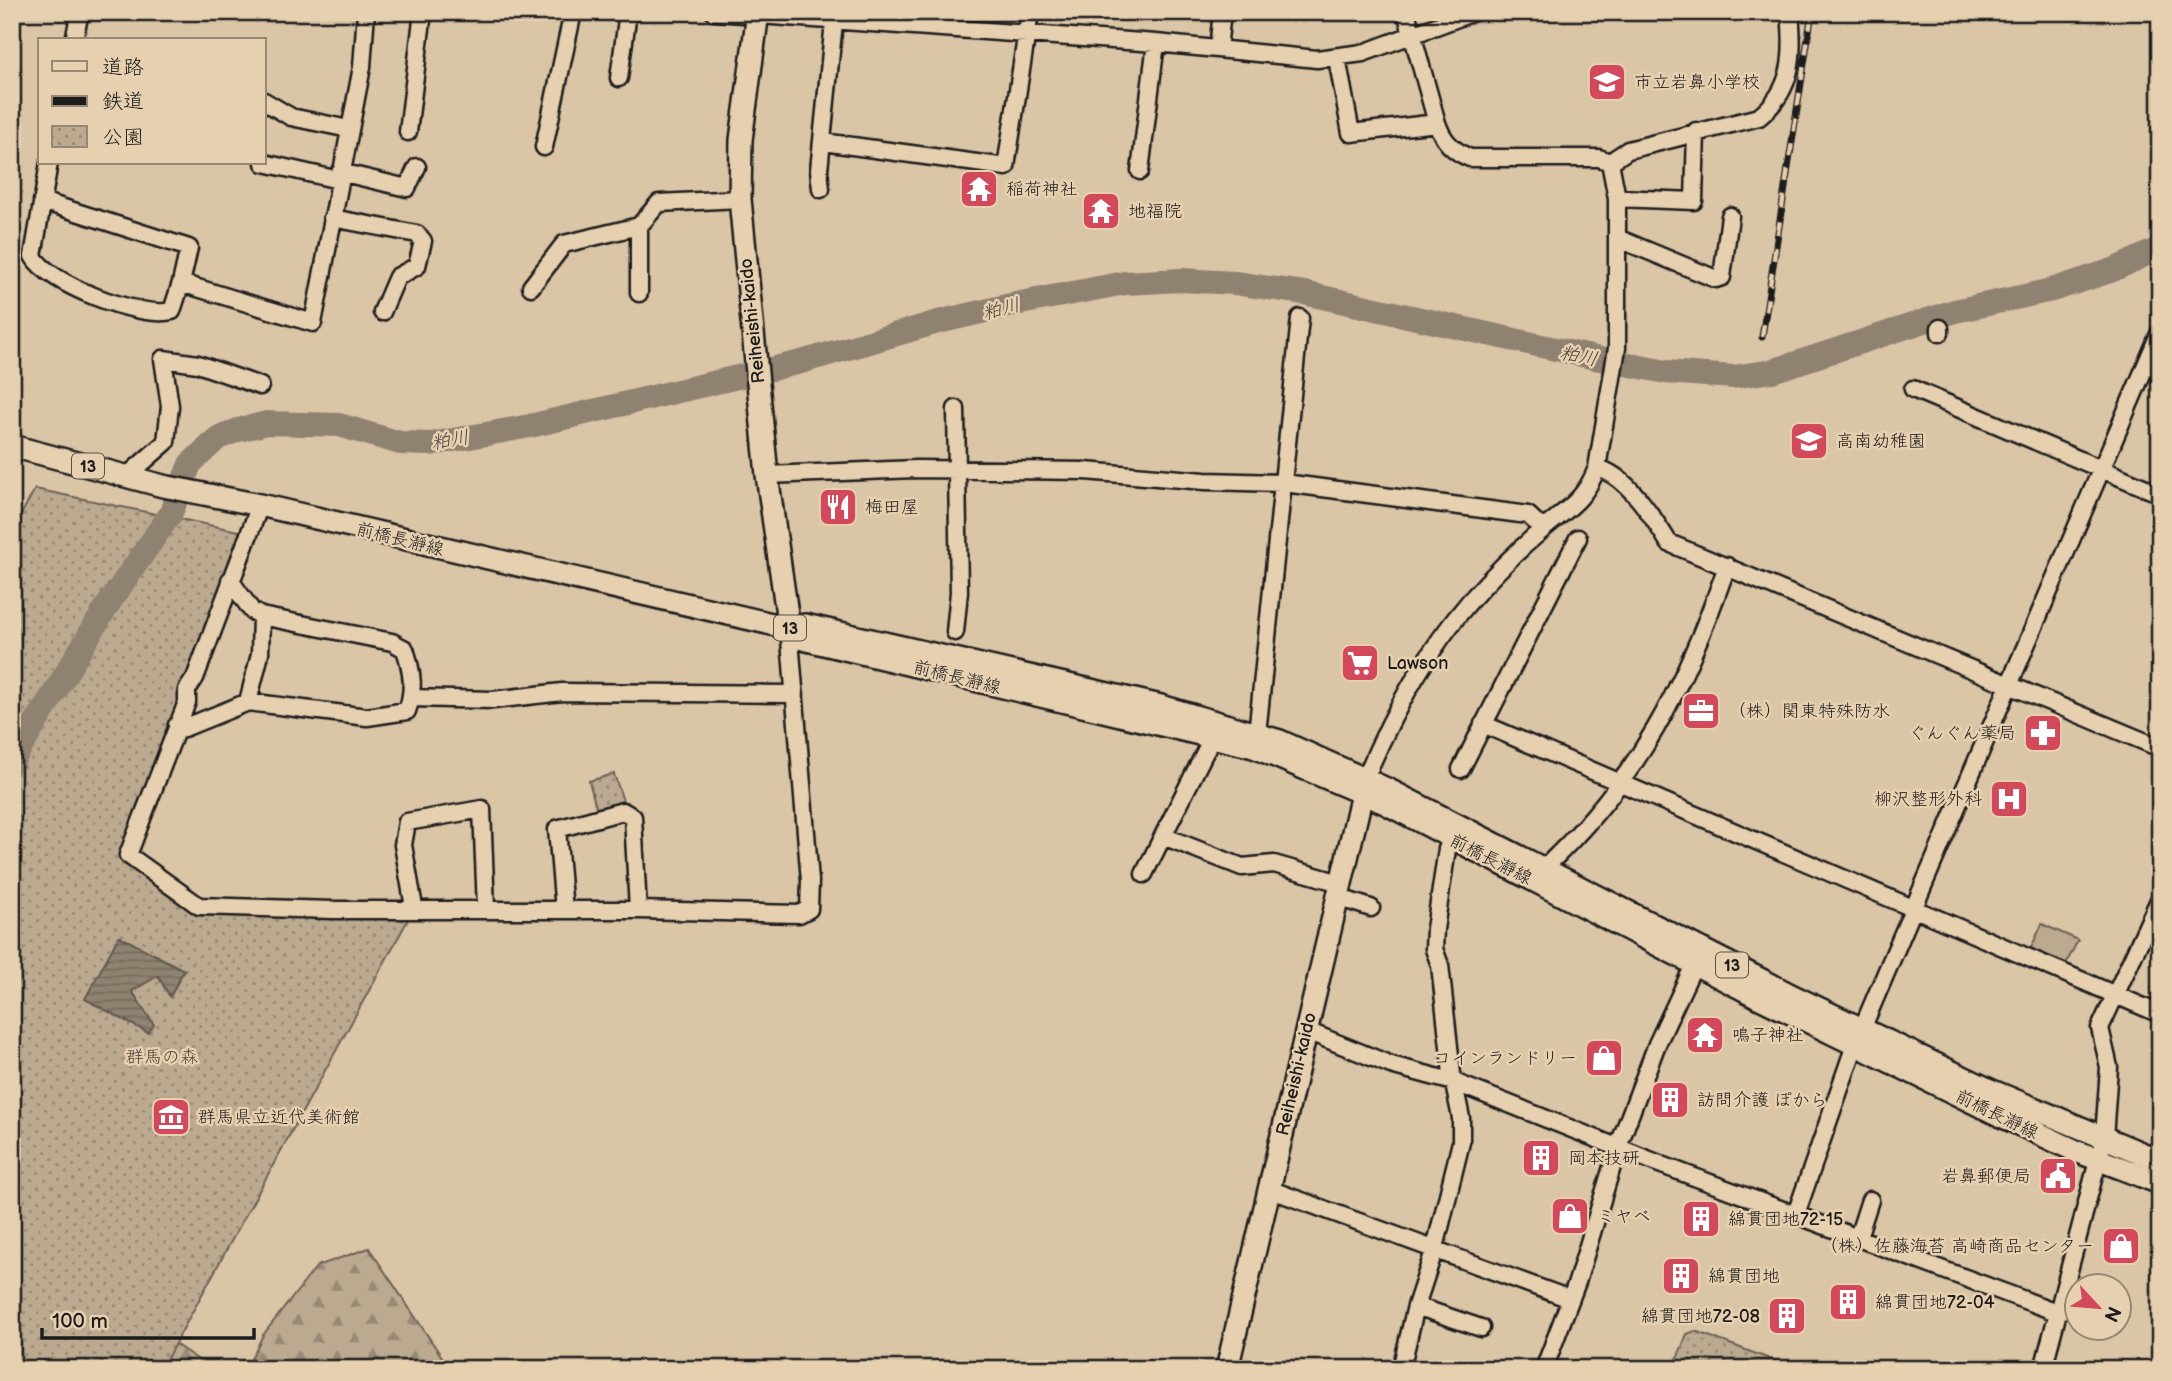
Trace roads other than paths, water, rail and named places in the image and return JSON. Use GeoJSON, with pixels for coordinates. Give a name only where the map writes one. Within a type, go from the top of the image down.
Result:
{"type":"FeatureCollection","features":[{"type":"Feature","properties":{"kind":"main road","name":"Reiheishi-kaido"},"geometry":{"type":"LineString","coordinates":[[758,14],[741,140],[740,199],[767,475],[789,628]]}},
{"type":"Feature","properties":{"kind":"main road","name":"前橋長瀞線"},"geometry":{"type":"LineString","coordinates":[[12,446],[163,486],[260,505],[789,628],[805,625],[1161,706],[1280,741],[1363,785],[1544,869],[1859,1037],[2099,1160],[2160,1184]]}},
{"type":"Feature","properties":{"kind":"main road","name":"前橋長瀞線"},"geometry":{"type":"LineString","coordinates":[[789,628],[803,639],[1254,747],[1363,785],[1454,841],[1694,965],[1859,1037],[2160,1161]]}},
{"type":"Feature","properties":{"kind":"main road","name":"Reiheishi-kaido"},"geometry":{"type":"LineString","coordinates":[[1227,1369],[1363,785]]}},
{"type":"Feature","properties":{"kind":"street"},"geometry":{"type":"LineString","coordinates":[[74,38],[80,12]]}},
{"type":"Feature","properties":{"kind":"street"},"geometry":{"type":"LineString","coordinates":[[181,284],[313,323],[362,67],[366,12]]}},
{"type":"Feature","properties":{"kind":"street"},"geometry":{"type":"LineString","coordinates":[[408,132],[423,12]]}},
{"type":"Feature","properties":{"kind":"street"},"geometry":{"type":"LineString","coordinates":[[544,147],[573,12]]}},
{"type":"Feature","properties":{"kind":"street"},"geometry":{"type":"LineString","coordinates":[[619,78],[628,12]]}},
{"type":"Feature","properties":{"kind":"street"},"geometry":{"type":"LineString","coordinates":[[714,12],[1156,43],[1294,58],[1337,58],[1413,35],[1474,12]]}},
{"type":"Feature","properties":{"kind":"street"},"geometry":{"type":"LineString","coordinates":[[822,142],[1006,167],[1030,12]]}},
{"type":"Feature","properties":{"kind":"street"},"geometry":{"type":"LineString","coordinates":[[1218,49],[1222,12]]}},
{"type":"Feature","properties":{"kind":"street"},"geometry":{"type":"LineString","coordinates":[[1406,12],[1441,135],[1456,152],[1470,158],[1600,158],[1610,162]]}},
{"type":"Feature","properties":{"kind":"street"},"geometry":{"type":"LineString","coordinates":[[1610,162],[1628,150],[1759,117],[1774,105],[1786,86],[1788,75],[1790,12]]}},
{"type":"Feature","properties":{"kind":"street"},"geometry":{"type":"LineString","coordinates":[[821,189],[819,170],[834,22]]}},
{"type":"Feature","properties":{"kind":"street"},"geometry":{"type":"LineString","coordinates":[[1140,171],[1156,43]]}},
{"type":"Feature","properties":{"kind":"street"},"geometry":{"type":"LineString","coordinates":[[1337,58],[1351,133],[1437,123]]}},
{"type":"Feature","properties":{"kind":"street"},"geometry":{"type":"LineString","coordinates":[[266,102],[291,117],[349,129]]}},
{"type":"Feature","properties":{"kind":"street"},"geometry":{"type":"LineString","coordinates":[[1617,198],[1694,201],[1696,131]]}},
{"type":"Feature","properties":{"kind":"street"},"geometry":{"type":"LineString","coordinates":[[1363,785],[1405,698],[1431,653],[1470,601],[1543,529],[1582,499],[1597,468],[1617,348],[1617,198],[1610,162]]}},
{"type":"Feature","properties":{"kind":"street"},"geometry":{"type":"LineString","coordinates":[[266,163],[407,188],[417,167]]}},
{"type":"Feature","properties":{"kind":"street"},"geometry":{"type":"LineString","coordinates":[[42,201],[188,247],[181,284],[172,311],[156,313],[93,296],[39,267],[33,256],[42,201],[49,164]]}},
{"type":"Feature","properties":{"kind":"street"},"geometry":{"type":"LineString","coordinates":[[531,287],[564,244],[639,226],[659,203],[740,199]]}},
{"type":"Feature","properties":{"kind":"street"},"geometry":{"type":"LineString","coordinates":[[1617,238],[1716,279],[1722,277],[1730,216]]}},
{"type":"Feature","properties":{"kind":"street"},"geometry":{"type":"LineString","coordinates":[[332,218],[417,234],[424,241],[417,266],[397,277],[382,312]]}},
{"type":"Feature","properties":{"kind":"street"},"geometry":{"type":"LineString","coordinates":[[639,226],[639,293]]}},
{"type":"Feature","properties":{"kind":"street"},"geometry":{"type":"LineString","coordinates":[[1257,734],[1300,318]]}},
{"type":"Feature","properties":{"kind":"street"},"geometry":{"type":"LineString","coordinates":[[1796,1214],[1859,1037],[2160,332]]}},
{"type":"Feature","properties":{"kind":"street"},"geometry":{"type":"LineString","coordinates":[[126,477],[166,442],[170,406],[163,359],[198,364],[260,386]]}},
{"type":"Feature","properties":{"kind":"street"},"geometry":{"type":"LineString","coordinates":[[1913,388],[2160,494]]}},
{"type":"Feature","properties":{"kind":"street"},"geometry":{"type":"LineString","coordinates":[[955,632],[959,592],[956,409]]}},
{"type":"Feature","properties":{"kind":"street"},"geometry":{"type":"LineString","coordinates":[[1597,468],[1611,471],[1656,521],[1669,543],[2160,748]]}},
{"type":"Feature","properties":{"kind":"street"},"geometry":{"type":"LineString","coordinates":[[767,475],[956,469],[1085,471],[1205,481],[1284,484],[1528,514],[1543,529]]}},
{"type":"Feature","properties":{"kind":"street"},"geometry":{"type":"LineString","coordinates":[[260,505],[195,678],[187,690],[187,702],[128,855],[200,906],[333,910],[414,907],[638,909],[799,915],[809,909],[789,628]]}},
{"type":"Feature","properties":{"kind":"street"},"geometry":{"type":"LineString","coordinates":[[1461,769],[1578,538]]}},
{"type":"Feature","properties":{"kind":"street"},"geometry":{"type":"LineString","coordinates":[[1544,869],[1620,782],[1664,718],[1682,684],[1727,566]]}},
{"type":"Feature","properties":{"kind":"street"},"geometry":{"type":"LineString","coordinates":[[177,725],[184,727],[248,702],[367,717],[407,710],[413,674],[405,649],[392,642],[261,616],[252,611],[230,580]]}},
{"type":"Feature","properties":{"kind":"street"},"geometry":{"type":"LineString","coordinates":[[248,702],[260,654],[261,616]]}},
{"type":"Feature","properties":{"kind":"street"},"geometry":{"type":"LineString","coordinates":[[411,698],[493,700],[562,692],[795,694]]}},
{"type":"Feature","properties":{"kind":"street"},"geometry":{"type":"LineString","coordinates":[[1483,724],[2160,1014]]}},
{"type":"Feature","properties":{"kind":"street"},"geometry":{"type":"LineString","coordinates":[[1144,874],[1213,736]]}},
{"type":"Feature","properties":{"kind":"street"},"geometry":{"type":"LineString","coordinates":[[414,907],[403,845],[407,822],[482,809],[486,909]]}},
{"type":"Feature","properties":{"kind":"street"},"geometry":{"type":"LineString","coordinates":[[564,910],[557,830],[624,811],[633,817],[638,909]]}},
{"type":"Feature","properties":{"kind":"street"},"geometry":{"type":"LineString","coordinates":[[1163,836],[1242,867],[1274,864],[1338,890],[1371,908]]}},
{"type":"Feature","properties":{"kind":"street"},"geometry":{"type":"LineString","coordinates":[[1401,1369],[1461,1142],[1461,1118],[1440,965],[1434,949],[1447,849],[1454,841]]}},
{"type":"Feature","properties":{"kind":"street"},"geometry":{"type":"LineString","coordinates":[[2043,1369],[2104,1138],[2109,1067],[2100,1028],[2114,994],[2123,986],[2160,898]]}},
{"type":"Feature","properties":{"kind":"street"},"geometry":{"type":"LineString","coordinates":[[1544,1369],[1570,1299],[1618,1147],[1657,1044],[1694,965]]}},
{"type":"Feature","properties":{"kind":"street"},"geometry":{"type":"LineString","coordinates":[[1307,1031],[1391,1065],[1454,1082],[1618,1147],[2059,1313]]}},
{"type":"Feature","properties":{"kind":"street"},"geometry":{"type":"LineString","coordinates":[[1269,1189],[1570,1299]]}},
{"type":"Feature","properties":{"kind":"street"},"geometry":{"type":"LineString","coordinates":[[1858,1237],[1870,1200]]}},
{"type":"Feature","properties":{"kind":"street"},"geometry":{"type":"LineString","coordinates":[[1416,1306],[1480,1328]]}},
{"type":"Feature","properties":{"kind":"waterway","name":"粕川"},"geometry":{"type":"LineString","coordinates":[[12,762],[107,606],[171,513],[190,464],[218,438],[267,423],[339,425],[400,443],[431,444],[530,426],[801,362],[938,322],[1015,304],[1125,283],[1181,280],[1235,283],[1304,293],[1666,372],[1733,377],[1772,371],[1955,311],[2052,290],[2113,270],[2160,248]]}},
{"type":"Feature","properties":{"kind":"railway"},"geometry":{"type":"LineString","coordinates":[[1762,337],[1812,12]]}},
{"type":"Feature","properties":{"kind":"place","name":"市立岩鼻小学校"},"geometry":{"type":"Point","coordinates":[1607,82]}},
{"type":"Feature","properties":{"kind":"place","name":"稲荷神社"},"geometry":{"type":"Point","coordinates":[979,189]}},
{"type":"Feature","properties":{"kind":"place","name":"地福院"},"geometry":{"type":"Point","coordinates":[1101,211]}},
{"type":"Feature","properties":{"kind":"place","name":"高南幼稚園"},"geometry":{"type":"Point","coordinates":[1809,441]}},
{"type":"Feature","properties":{"kind":"place","name":"梅田屋"},"geometry":{"type":"Point","coordinates":[838,507]}},
{"type":"Feature","properties":{"kind":"place","name":"Lawson"},"geometry":{"type":"Point","coordinates":[1360,663]}},
{"type":"Feature","properties":{"kind":"place","name":"（株）関東特殊防水"},"geometry":{"type":"Point","coordinates":[1701,711]}},
{"type":"Feature","properties":{"kind":"place","name":"ぐんぐん薬局"},"geometry":{"type":"Point","coordinates":[2043,733]}},
{"type":"Feature","properties":{"kind":"place","name":"柳沢整形外科"},"geometry":{"type":"Point","coordinates":[2009,799]}},
{"type":"Feature","properties":{"kind":"place","name":"鳴子神社"},"geometry":{"type":"Point","coordinates":[1705,1035]}},
{"type":"Feature","properties":{"kind":"place","name":"コインランドリー"},"geometry":{"type":"Point","coordinates":[1604,1058]}},
{"type":"Feature","properties":{"kind":"place","name":"訪問介護 ぽから"},"geometry":{"type":"Point","coordinates":[1670,1100]}},
{"type":"Feature","properties":{"kind":"place","name":"群馬県立近代美術館"},"geometry":{"type":"Point","coordinates":[171,1117]}},
{"type":"Feature","properties":{"kind":"place","name":"岡本技研"},"geometry":{"type":"Point","coordinates":[1541,1158]}},
{"type":"Feature","properties":{"kind":"place","name":"岩鼻郵便局"},"geometry":{"type":"Point","coordinates":[2058,1176]}},
{"type":"Feature","properties":{"kind":"place","name":"ミヤベ"},"geometry":{"type":"Point","coordinates":[1570,1216]}},
{"type":"Feature","properties":{"kind":"place","name":"綿貫団地72-15"},"geometry":{"type":"Point","coordinates":[1701,1219]}},
{"type":"Feature","properties":{"kind":"place","name":"（株）佐藤海苔 高崎商品センター"},"geometry":{"type":"Point","coordinates":[2121,1246]}},
{"type":"Feature","properties":{"kind":"place","name":"綿貫団地"},"geometry":{"type":"Point","coordinates":[1681,1276]}},
{"type":"Feature","properties":{"kind":"place","name":"綿貫団地72-04"},"geometry":{"type":"Point","coordinates":[1848,1302]}},
{"type":"Feature","properties":{"kind":"place","name":"綿貫団地72-08"},"geometry":{"type":"Point","coordinates":[1787,1316]}},
{"type":"Feature","properties":{"kind":"park label","name":"群馬の森"},"geometry":{"type":"Point","coordinates":[162,1057]}}]}
